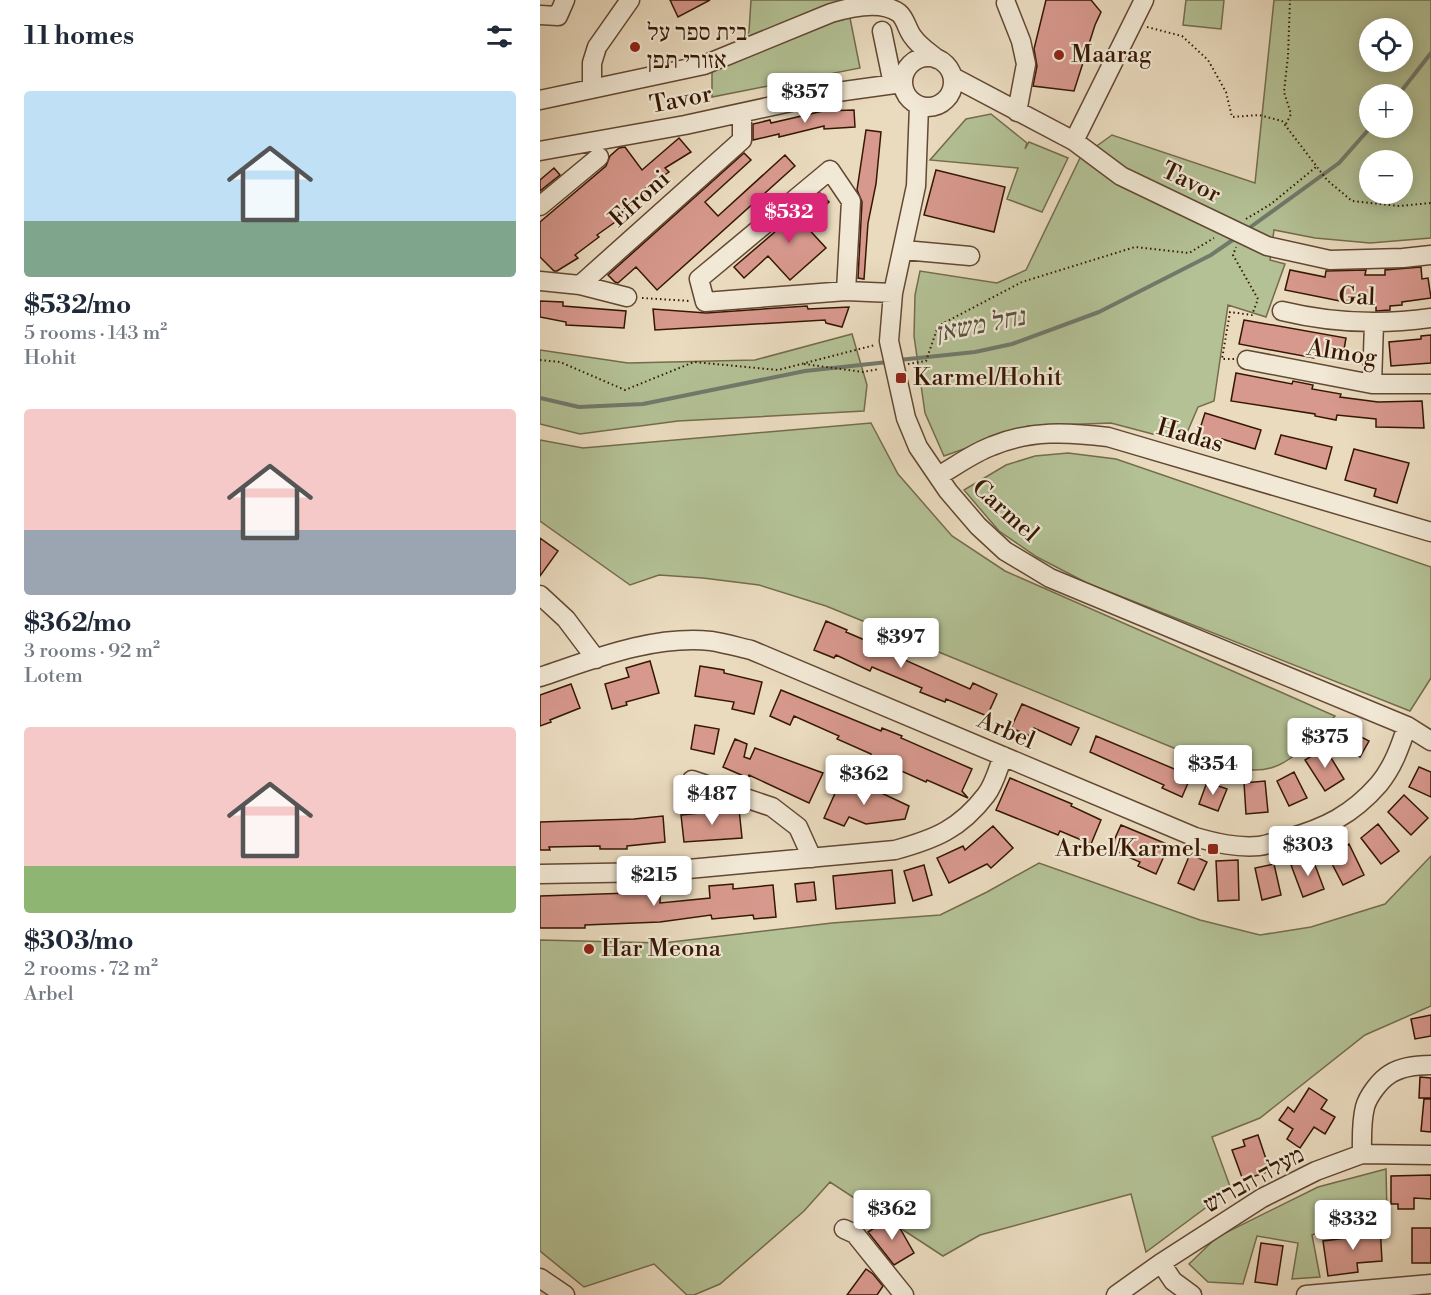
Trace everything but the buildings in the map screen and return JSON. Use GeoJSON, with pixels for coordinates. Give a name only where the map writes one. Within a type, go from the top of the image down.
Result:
{"type":"FeatureCollection","features":[{"type":"Feature","properties":{"kind":"street"},"geometry":{"type":"LineString","coordinates":[[540,15],[558,16],[565,0]]}},
{"type":"Feature","properties":{"kind":"street"},"geometry":{"type":"LineString","coordinates":[[592,89],[592,63],[597,47],[630,0]]}},
{"type":"Feature","properties":{"kind":"street"},"geometry":{"type":"LineString","coordinates":[[1074,141],[1144,0]]}},
{"type":"Feature","properties":{"kind":"street"},"geometry":{"type":"LineString","coordinates":[[1006,3],[1021,42],[1026,64],[1017,112]]}},
{"type":"Feature","properties":{"kind":"street"},"geometry":{"type":"LineString","coordinates":[[540,100],[704,65],[831,13],[852,7],[872,5],[886,6],[899,12],[911,36],[937,59],[945,63],[953,77],[952,92],[942,104],[927,108],[919,106],[907,97],[882,31]]}},
{"type":"Feature","properties":{"kind":"street"},"geometry":{"type":"LineString","coordinates":[[901,78],[911,36]]}},
{"type":"Feature","properties":{"kind":"street"},"geometry":{"type":"LineString","coordinates":[[901,78],[921,58],[937,59]]}},
{"type":"Feature","properties":{"kind":"street","name":"Tavor"},"geometry":{"type":"LineString","coordinates":[[953,77],[1074,141],[1121,176],[1242,228],[1267,246],[1330,260],[1431,255]]}},
{"type":"Feature","properties":{"kind":"street","name":"Tavor"},"geometry":{"type":"LineString","coordinates":[[540,152],[742,113],[901,78]]}},
{"type":"Feature","properties":{"kind":"street","name":"Carmel"},"geometry":{"type":"LineString","coordinates":[[919,106],[916,186],[893,293],[889,342],[906,418],[918,447],[978,526],[1005,551],[1050,578],[1407,726],[1431,741]]}},
{"type":"Feature","properties":{"kind":"street","name":"Efroni"},"geometry":{"type":"LineString","coordinates":[[580,285],[742,140],[742,113]]}},
{"type":"Feature","properties":{"kind":"street"},"geometry":{"type":"LineString","coordinates":[[540,206],[599,157]]}},
{"type":"Feature","properties":{"kind":"street"},"geometry":{"type":"LineString","coordinates":[[846,291],[851,201],[831,170],[699,279],[705,302],[846,291],[893,293]]}},
{"type":"Feature","properties":{"kind":"street"},"geometry":{"type":"LineString","coordinates":[[904,250],[970,256]]}},
{"type":"Feature","properties":{"kind":"street"},"geometry":{"type":"LineString","coordinates":[[540,281],[580,285],[627,297]]}},
{"type":"Feature","properties":{"kind":"street","name":"Gal"},"geometry":{"type":"LineString","coordinates":[[1282,311],[1314,319],[1374,323],[1431,318]]}},
{"type":"Feature","properties":{"kind":"street"},"geometry":{"type":"LineString","coordinates":[[1372,384],[1374,323]]}},
{"type":"Feature","properties":{"kind":"street","name":"Almog"},"geometry":{"type":"LineString","coordinates":[[1246,360],[1372,384],[1431,384]]}},
{"type":"Feature","properties":{"kind":"street","name":"Hadas"},"geometry":{"type":"LineString","coordinates":[[938,476],[992,446],[1030,435],[1069,432],[1108,437],[1431,532]]}},
{"type":"Feature","properties":{"kind":"street"},"geometry":{"type":"LineString","coordinates":[[540,595],[566,619],[596,658]]}},
{"type":"Feature","properties":{"kind":"street","name":"Arbel"},"geometry":{"type":"LineString","coordinates":[[540,677],[596,658],[653,644],[681,640],[712,641],[751,650],[1195,837],[1224,845],[1260,846],[1301,835],[1335,822],[1359,804],[1380,783],[1396,758],[1407,726]]}},
{"type":"Feature","properties":{"kind":"street"},"geometry":{"type":"LineString","coordinates":[[540,874],[656,872],[895,850],[927,841],[958,825],[987,794],[1003,756]]}},
{"type":"Feature","properties":{"kind":"street"},"geometry":{"type":"LineString","coordinates":[[692,780],[772,807],[798,827],[812,858]]}},
{"type":"Feature","properties":{"kind":"street"},"geometry":{"type":"LineString","coordinates":[[1362,1154],[1365,1105],[1373,1091],[1390,1074],[1419,1065],[1431,1065]]}},
{"type":"Feature","properties":{"kind":"street","name":"מעלה הברוש"},"geometry":{"type":"LineString","coordinates":[[1116,1295],[1262,1198],[1316,1171],[1362,1154],[1431,1155]]}},
{"type":"Feature","properties":{"kind":"street"},"geometry":{"type":"LineString","coordinates":[[844,1229],[855,1234],[904,1295]]}},
{"type":"Feature","properties":{"kind":"street"},"geometry":{"type":"LineString","coordinates":[[1161,1263],[1173,1281],[1192,1295]]}},
{"type":"Feature","properties":{"kind":"street"},"geometry":{"type":"LineString","coordinates":[[540,1278],[565,1295]]}},
{"type":"Feature","properties":{"kind":"street"},"geometry":{"type":"LineString","coordinates":[[1306,1295],[1431,1284]]}},
{"type":"Feature","properties":{"kind":"path"},"geometry":{"type":"LineString","coordinates":[[1286,125],[1291,114],[1284,92],[1290,0]]}},
{"type":"Feature","properties":{"kind":"path"},"geometry":{"type":"LineString","coordinates":[[1132,24],[1182,36],[1208,60],[1226,92],[1232,117],[1259,115],[1282,121],[1327,180],[1352,201],[1400,206],[1431,203]]}},
{"type":"Feature","properties":{"kind":"path"},"geometry":{"type":"LineString","coordinates":[[1246,360],[1222,358],[1230,312],[1252,315],[1258,299],[1233,255],[1242,228],[1317,166]]}},
{"type":"Feature","properties":{"kind":"path"},"geometry":{"type":"LineString","coordinates":[[906,364],[926,361],[938,326],[1023,282],[1136,247],[1189,253],[1219,235]]}},
{"type":"Feature","properties":{"kind":"path"},"geometry":{"type":"LineString","coordinates":[[627,297],[705,302]]}},
{"type":"Feature","properties":{"kind":"path"},"geometry":{"type":"LineString","coordinates":[[540,360],[560,362],[625,390],[694,362],[778,370],[889,342]]}},
{"type":"Feature","properties":{"kind":"path"},"geometry":{"type":"LineString","coordinates":[[801,364],[863,372],[883,368]]}},
{"type":"Feature","properties":{"kind":"green space"},"geometry":{"type":"Polygon","coordinates":[[[751,0],[869,0],[850,18],[860,68],[712,97],[712,65],[749,32],[751,0]]]}},
{"type":"Feature","properties":{"kind":"green space"},"geometry":{"type":"Polygon","coordinates":[[[1186,0],[1224,0],[1221,29],[1183,25],[1186,0]]]}},
{"type":"Feature","properties":{"kind":"green space"},"geometry":{"type":"Polygon","coordinates":[[[1274,0],[1431,0],[1431,238],[1370,243],[1315,238],[1274,230],[1270,260],[1285,264],[1266,317],[1228,305],[1214,401],[1198,407],[1183,442],[1111,423],[1028,426],[944,456],[925,413],[914,336],[915,295],[920,271],[997,283],[1026,270],[1080,158],[1112,135],[1255,183],[1274,0]]]}},
{"type":"Feature","properties":{"kind":"green space"},"geometry":{"type":"Polygon","coordinates":[[[991,114],[1027,143],[1025,149],[1029,142],[1068,158],[1042,212],[1007,199],[1018,168],[930,160],[966,119],[991,114]]]}},
{"type":"Feature","properties":{"kind":"green space"},"geometry":{"type":"Polygon","coordinates":[[[852,334],[867,385],[864,411],[678,421],[580,434],[540,424],[540,350],[628,363],[755,360],[852,334]]]}},
{"type":"Feature","properties":{"kind":"green space"},"geometry":{"type":"Polygon","coordinates":[[[871,423],[898,474],[952,536],[1005,571],[1335,716],[1300,751],[1286,761],[1272,768],[1239,769],[1191,755],[826,606],[759,585],[659,575],[630,585],[540,521],[540,440],[583,448],[871,423]]]}},
{"type":"Feature","properties":{"kind":"green space"},"geometry":{"type":"Polygon","coordinates":[[[1068,453],[1116,459],[1431,567],[1431,678],[1410,711],[1087,583],[1037,557],[999,531],[964,490],[1006,465],[1035,456],[1068,453]]]}},
{"type":"Feature","properties":{"kind":"green space"},"geometry":{"type":"Polygon","coordinates":[[[1431,856],[1431,1006],[1365,1035],[1260,1118],[1212,1137],[1231,1189],[1146,1252],[1131,1194],[980,1235],[943,1256],[830,1182],[804,1211],[720,1284],[694,1295],[687,1295],[654,1264],[584,1287],[540,1251],[540,940],[663,943],[832,923],[940,915],[1039,863],[1200,920],[1260,935],[1311,927],[1385,904],[1431,856]]]}},
{"type":"Feature","properties":{"kind":"green space"},"geometry":{"type":"Polygon","coordinates":[[[1386,1169],[1387,1214],[1359,1217],[1312,1235],[1320,1277],[1292,1279],[1298,1243],[1257,1236],[1243,1284],[1208,1282],[1189,1264],[1217,1237],[1318,1187],[1386,1169]]]}},
{"type":"Feature","properties":{"kind":"waterway","name":"נחל משאן"},"geometry":{"type":"LineString","coordinates":[[1407,84],[1431,53]]}},
{"type":"Feature","properties":{"kind":"waterway","name":"נחל משאן"},"geometry":{"type":"LineString","coordinates":[[1245,231],[1339,163],[1361,138]]}},
{"type":"Feature","properties":{"kind":"waterway","name":"נחל משאן"},"geometry":{"type":"LineString","coordinates":[[899,360],[975,352],[1012,344],[1099,312],[1211,255],[1237,237]]}},
{"type":"Feature","properties":{"kind":"waterway","name":"נחל משאן"},"geometry":{"type":"LineString","coordinates":[[540,398],[579,407],[643,404],[805,371],[888,362]]}},
{"type":"Feature","properties":{"kind":"place","name":"בית ספר על אזורי תפן"},"geometry":{"type":"Point","coordinates":[635,47]}},
{"type":"Feature","properties":{"kind":"place","name":"Maarag"},"geometry":{"type":"Point","coordinates":[1059,55]}},
{"type":"Feature","properties":{"kind":"place","name":"Karmel/Hohit"},"geometry":{"type":"Point","coordinates":[901,378]}},
{"type":"Feature","properties":{"kind":"place","name":"Arbel/Karmel"},"geometry":{"type":"Point","coordinates":[1213,849]}},
{"type":"Feature","properties":{"kind":"place","name":"Har Meona"},"geometry":{"type":"Point","coordinates":[589,949]}}]}
